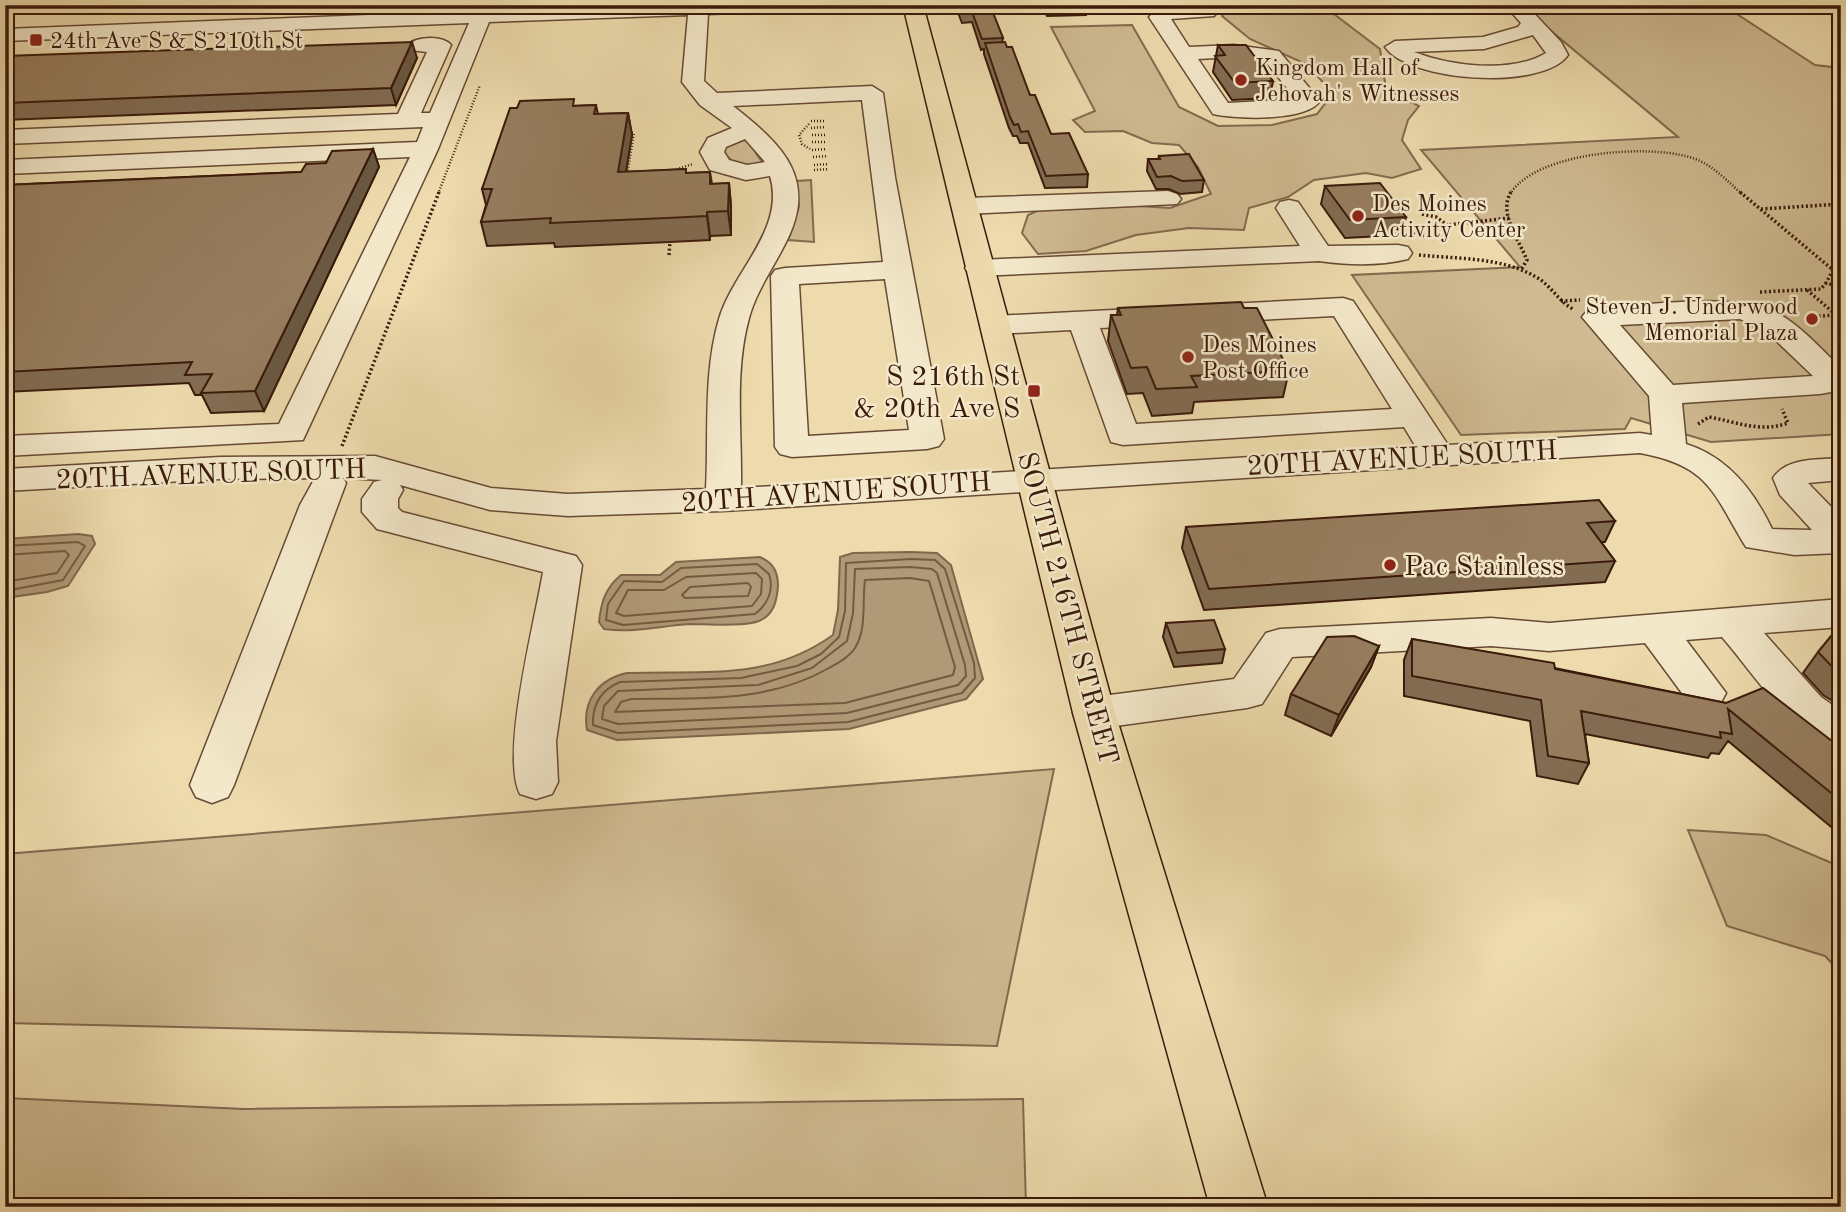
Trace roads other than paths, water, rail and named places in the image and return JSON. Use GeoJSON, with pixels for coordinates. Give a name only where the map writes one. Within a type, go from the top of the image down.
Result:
{"type":"FeatureCollection","features":[{"type":"Feature","properties":{"kind":"main road","name":"SOUTH 216TH STREET"},"geometry":{"type":"LineString","coordinates":[[913,5],[1094,713],[1239,1207]]}},
{"type":"Feature","properties":{"kind":"street"},"geometry":{"type":"LineString","coordinates":[[137,11],[325,5]]}},
{"type":"Feature","properties":{"kind":"street"},"geometry":{"type":"LineString","coordinates":[[5,35],[389,13],[481,18],[789,5]]}},
{"type":"Feature","properties":{"kind":"street"},"geometry":{"type":"LineString","coordinates":[[1515,5],[1554,46],[1557,55],[1549,63],[1529,68],[1443,68],[1405,58],[1395,47],[1484,43],[1527,31],[1531,22]]}},
{"type":"Feature","properties":{"kind":"street"},"geometry":{"type":"LineString","coordinates":[[1183,54],[1234,51],[1272,55],[1309,101],[1304,106],[1221,109],[1183,54],[1159,17],[1205,7],[1234,51]]}},
{"type":"Feature","properties":{"kind":"street"},"geometry":{"type":"LineString","coordinates":[[698,9],[693,82],[708,100],[749,129],[769,149],[780,167],[788,209],[774,240],[760,259],[734,318],[728,368],[723,500]]}},
{"type":"Feature","properties":{"kind":"street"},"geometry":{"type":"LineString","coordinates":[[66,33],[84,15]]}},
{"type":"Feature","properties":{"kind":"street"},"geometry":{"type":"LineString","coordinates":[[5,446],[291,433],[426,149],[481,18]]}},
{"type":"Feature","properties":{"kind":"street"},"geometry":{"type":"LineString","coordinates":[[400,47],[441,45],[406,121]]}},
{"type":"Feature","properties":{"kind":"street"},"geometry":{"type":"LineString","coordinates":[[708,100],[872,93],[882,177],[898,270],[927,439],[792,447],[785,275],[898,270]]}},
{"type":"Feature","properties":{"kind":"street"},"geometry":{"type":"LineString","coordinates":[[5,137],[438,120]]}},
{"type":"Feature","properties":{"kind":"street"},"geometry":{"type":"LineString","coordinates":[[749,129],[716,143],[712,152],[719,165],[746,173],[780,167]]}},
{"type":"Feature","properties":{"kind":"street"},"geometry":{"type":"LineString","coordinates":[[5,167],[426,149]]}},
{"type":"Feature","properties":{"kind":"street"},"geometry":{"type":"LineString","coordinates":[[965,206],[1168,199]]}},
{"type":"Feature","properties":{"kind":"street"},"geometry":{"type":"LineString","coordinates":[[1289,208],[1319,253]]}},
{"type":"Feature","properties":{"kind":"street"},"geometry":{"type":"LineString","coordinates":[[979,268],[1319,253],[1340,256],[1402,242]]}},
{"type":"Feature","properties":{"kind":"street"},"geometry":{"type":"LineString","coordinates":[[995,325],[1343,307],[1438,455]]}},
{"type":"Feature","properties":{"kind":"street"},"geometry":{"type":"LineString","coordinates":[[1665,395],[1820,385],[1827,381],[1829,374],[1772,320],[1742,310],[1597,317],[1665,395],[1683,439],[1699,460],[1726,483],[1748,513],[1759,539],[1794,544],[1841,540]]}},
{"type":"Feature","properties":{"kind":"street"},"geometry":{"type":"LineString","coordinates":[[1083,321],[1123,435],[1207,430],[1226,442],[1259,440],[1338,435],[1345,433],[1358,421],[1414,417]]}},
{"type":"Feature","properties":{"kind":"street"},"geometry":{"type":"LineString","coordinates":[[1149,433],[1163,471]]}},
{"type":"Feature","properties":{"kind":"street"},"geometry":{"type":"LineString","coordinates":[[220,468],[237,435]]}},
{"type":"Feature","properties":{"kind":"street","name":"20TH AVENUE SOUTH"},"geometry":{"type":"LineString","coordinates":[[5,480],[220,468],[376,467],[490,499],[568,505],[723,500],[1683,439]]}},
{"type":"Feature","properties":{"kind":"street"},"geometry":{"type":"LineString","coordinates":[[212,785],[334,469]]}},
{"type":"Feature","properties":{"kind":"street"},"geometry":{"type":"LineString","coordinates":[[1841,469],[1805,471],[1790,478],[1792,487],[1841,540]]}},
{"type":"Feature","properties":{"kind":"street"},"geometry":{"type":"LineString","coordinates":[[386,490],[380,499],[380,512],[390,521],[563,565],[535,741],[536,782]]}},
{"type":"Feature","properties":{"kind":"street"},"geometry":{"type":"LineString","coordinates":[[1094,713],[1247,694],[1280,643],[1491,632],[1549,637],[1657,631],[1841,613]]}},
{"type":"Feature","properties":{"kind":"street"},"geometry":{"type":"LineString","coordinates":[[1732,622],[1806,708],[1841,733]]}},
{"type":"Feature","properties":{"kind":"street"},"geometry":{"type":"LineString","coordinates":[[1657,631],[1704,693]]}},
{"type":"Feature","properties":{"kind":"water"},"geometry":{"type":"Polygon","coordinates":[[[78,534],[92,536],[95,544],[68,586],[5,598],[5,539],[78,534]]]}},
{"type":"Feature","properties":{"kind":"water"},"geometry":{"type":"Polygon","coordinates":[[[853,553],[937,553],[951,565],[983,679],[966,699],[849,729],[617,740],[587,730],[590,700],[601,686],[617,676],[627,673],[709,672],[759,667],[808,650],[833,635],[838,610],[840,557],[853,553]]]}},
{"type":"Feature","properties":{"kind":"water"},"geometry":{"type":"Polygon","coordinates":[[[760,557],[774,568],[778,586],[776,602],[768,615],[759,621],[625,630],[604,629],[599,622],[605,596],[621,575],[660,575],[676,562],[760,557]]]}},
{"type":"Feature","properties":{"kind":"place","name":"24th Ave S & S 210th St"},"geometry":{"type":"Point","coordinates":[36,40]}},
{"type":"Feature","properties":{"kind":"place","name":"Kingdom Hall of Jehovah's Witnesses"},"geometry":{"type":"Point","coordinates":[1241,80]}},
{"type":"Feature","properties":{"kind":"place","name":"Des Moines Activity Center"},"geometry":{"type":"Point","coordinates":[1358,216]}},
{"type":"Feature","properties":{"kind":"place","name":"Steven J. Underwood Memorial Plaza"},"geometry":{"type":"Point","coordinates":[1812,319]}},
{"type":"Feature","properties":{"kind":"place","name":"Des Moines Post Office"},"geometry":{"type":"Point","coordinates":[1188,357]}},
{"type":"Feature","properties":{"kind":"place","name":"S 216th St & 20th Ave S"},"geometry":{"type":"Point","coordinates":[1034,391]}},
{"type":"Feature","properties":{"kind":"place","name":"Pac Stainless"},"geometry":{"type":"Point","coordinates":[1390,565]}}]}
